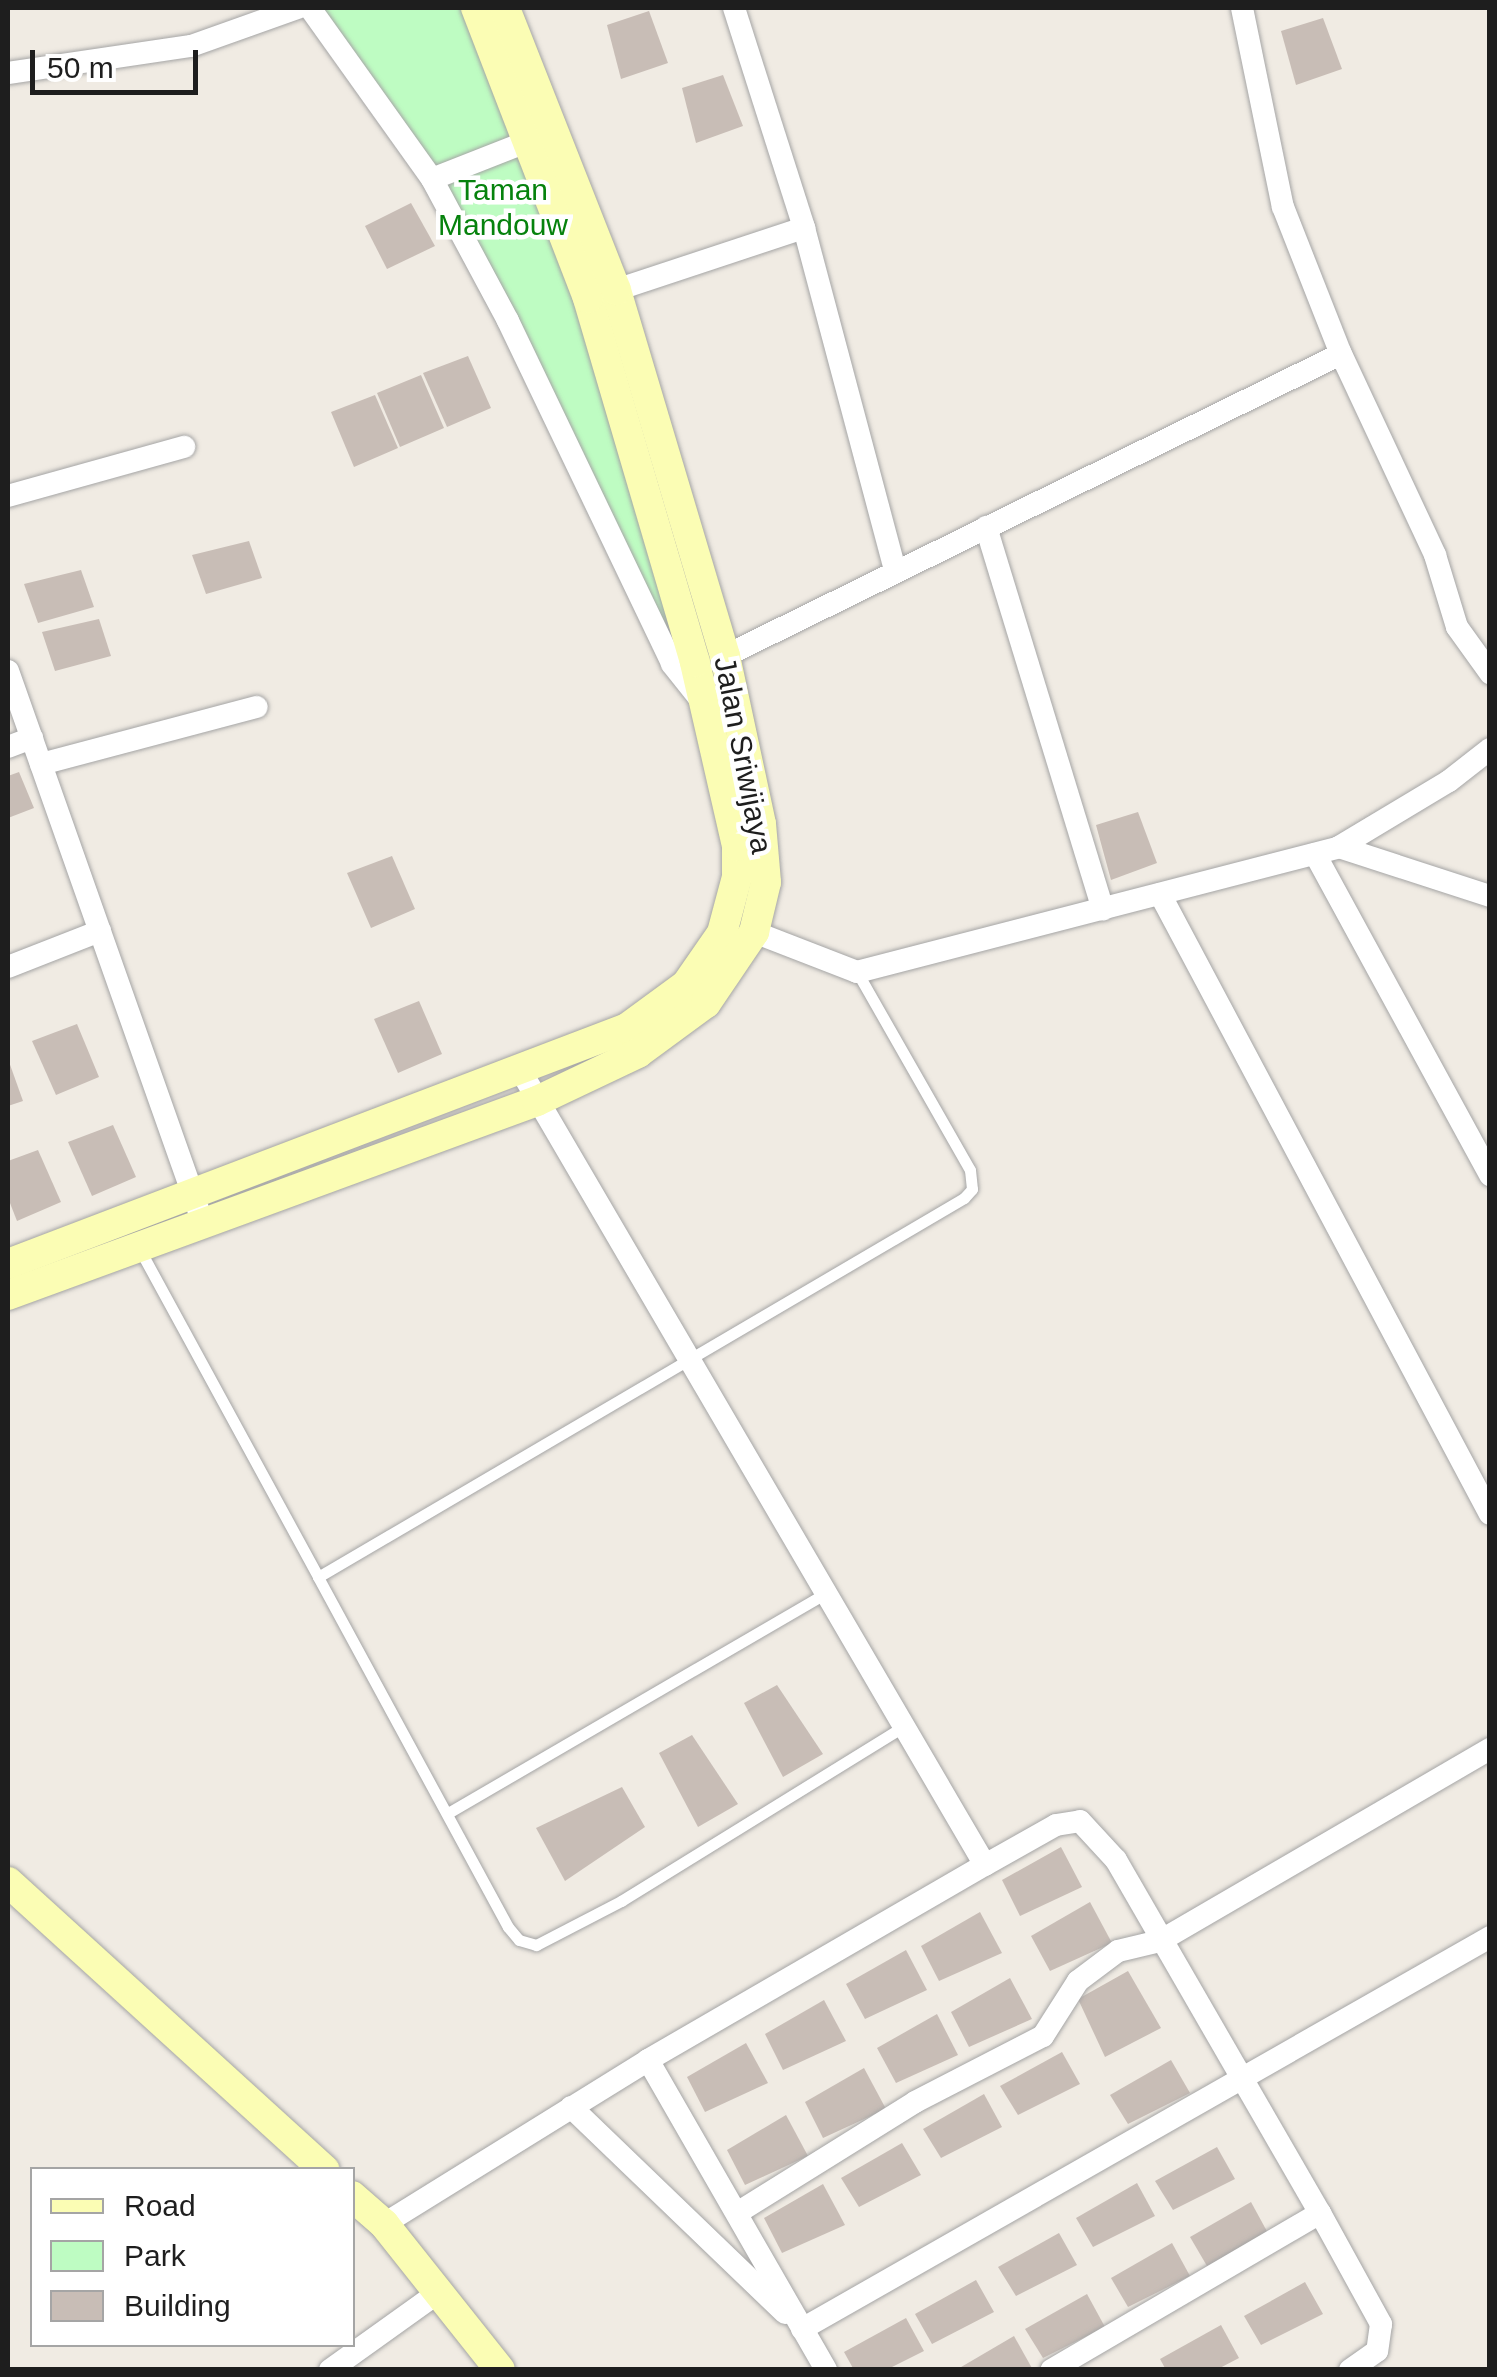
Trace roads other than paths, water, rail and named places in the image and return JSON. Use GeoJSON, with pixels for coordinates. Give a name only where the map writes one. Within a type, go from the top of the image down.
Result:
{"type":"FeatureCollection","features":[{"type":"Feature","properties":{"kind":"main road","name":"Jalan Sriwijaya"},"geometry":{"type":"LineString","coordinates":[[8,1264],[192,1192],[522,1073],[662,1007],[706,962],[722,933],[736,877],[736,846],[705,705],[588,298],[531,140],[476,8]]}},
{"type":"Feature","properties":{"kind":"main road","name":"Jalan Sriwijaya"},"geometry":{"type":"LineString","coordinates":[[8,1295],[536,1101],[673,1029],[729,977],[754,932],[766,882],[761,824],[725,656],[616,290],[505,8]]}},
{"type":"Feature","properties":{"kind":"main road"},"geometry":{"type":"LineString","coordinates":[[8,1882],[321,2167]]}},
{"type":"Feature","properties":{"kind":"main road"},"geometry":{"type":"LineString","coordinates":[[355,2199],[384,2224],[500,2370]]}},
{"type":"Feature","properties":{"kind":"street"},"geometry":{"type":"LineString","coordinates":[[8,73],[191,46],[298,8]]}},
{"type":"Feature","properties":{"kind":"street"},"geometry":{"type":"LineString","coordinates":[[310,8],[432,179],[508,321],[672,664],[705,705]]}},
{"type":"Feature","properties":{"kind":"street"},"geometry":{"type":"LineString","coordinates":[[734,8],[804,228],[896,571]]}},
{"type":"Feature","properties":{"kind":"street"},"geometry":{"type":"LineString","coordinates":[[1242,8],[1283,207],[1341,354],[1434,554],[1458,627],[1490,673]]}},
{"type":"Feature","properties":{"kind":"street"},"geometry":{"type":"LineString","coordinates":[[432,179],[531,140]]}},
{"type":"Feature","properties":{"kind":"street"},"geometry":{"type":"LineString","coordinates":[[616,290],[804,228]]}},
{"type":"Feature","properties":{"kind":"street"},"geometry":{"type":"LineString","coordinates":[[725,656],[1341,354]]}},
{"type":"Feature","properties":{"kind":"street"},"geometry":{"type":"LineString","coordinates":[[8,496],[184,446]]}},
{"type":"Feature","properties":{"kind":"street"},"geometry":{"type":"LineString","coordinates":[[986,527],[1103,910]]}},
{"type":"Feature","properties":{"kind":"street"},"geometry":{"type":"LineString","coordinates":[[8,671],[202,1222]]}},
{"type":"Feature","properties":{"kind":"street"},"geometry":{"type":"LineString","coordinates":[[41,764],[256,707]]}},
{"type":"Feature","properties":{"kind":"street"},"geometry":{"type":"LineString","coordinates":[[8,747],[32,738]]}},
{"type":"Feature","properties":{"kind":"street"},"geometry":{"type":"LineString","coordinates":[[754,932],[857,972],[1339,847],[1449,781],[1490,748]]}},
{"type":"Feature","properties":{"kind":"street"},"geometry":{"type":"LineString","coordinates":[[1339,847],[1490,896]]}},
{"type":"Feature","properties":{"kind":"street"},"geometry":{"type":"LineString","coordinates":[[1315,854],[1490,1174]]}},
{"type":"Feature","properties":{"kind":"street"},"geometry":{"type":"LineString","coordinates":[[1160,894],[1490,1514]]}},
{"type":"Feature","properties":{"kind":"street"},"geometry":{"type":"LineString","coordinates":[[8,967],[100,931]]}},
{"type":"Feature","properties":{"kind":"street"},"geometry":{"type":"LineString","coordinates":[[522,1073],[822,1595],[985,1865]]}},
{"type":"Feature","properties":{"kind":"street"},"geometry":{"type":"LineString","coordinates":[[737,2213],[914,2102],[1043,2036],[1078,1981],[1118,1952],[1160,1940],[1490,1749]]}},
{"type":"Feature","properties":{"kind":"street"},"geometry":{"type":"LineString","coordinates":[[384,2224],[648,2060],[1056,1825],[1080,1821],[1116,1860],[1381,2324],[1378,2351],[1350,2370]]}},
{"type":"Feature","properties":{"kind":"street"},"geometry":{"type":"LineString","coordinates":[[802,2329],[1490,1937]]}},
{"type":"Feature","properties":{"kind":"street"},"geometry":{"type":"LineString","coordinates":[[648,2060],[826,2370]]}},
{"type":"Feature","properties":{"kind":"street"},"geometry":{"type":"LineString","coordinates":[[572,2106],[802,2329]]}},
{"type":"Feature","properties":{"kind":"street"},"geometry":{"type":"LineString","coordinates":[[1051,2370],[1320,2213]]}},
{"type":"Feature","properties":{"kind":"street"},"geometry":{"type":"LineString","coordinates":[[330,2370],[439,2292]]}},
{"type":"Feature","properties":{"kind":"lane"},"geometry":{"type":"LineString","coordinates":[[318,1577],[905,1236],[972,1189],[970,1170],[857,972]]}},
{"type":"Feature","properties":{"kind":"lane"},"geometry":{"type":"LineString","coordinates":[[137,1245],[508,1927],[520,1940],[536,1945],[606,1909],[904,1726]]}},
{"type":"Feature","properties":{"kind":"lane"},"geometry":{"type":"LineString","coordinates":[[448,1813],[822,1595]]}},
{"type":"Feature","properties":{"kind":"park label","name":"Taman Mandouw"},"geometry":{"type":"Point","coordinates":[503,207]}}]}
